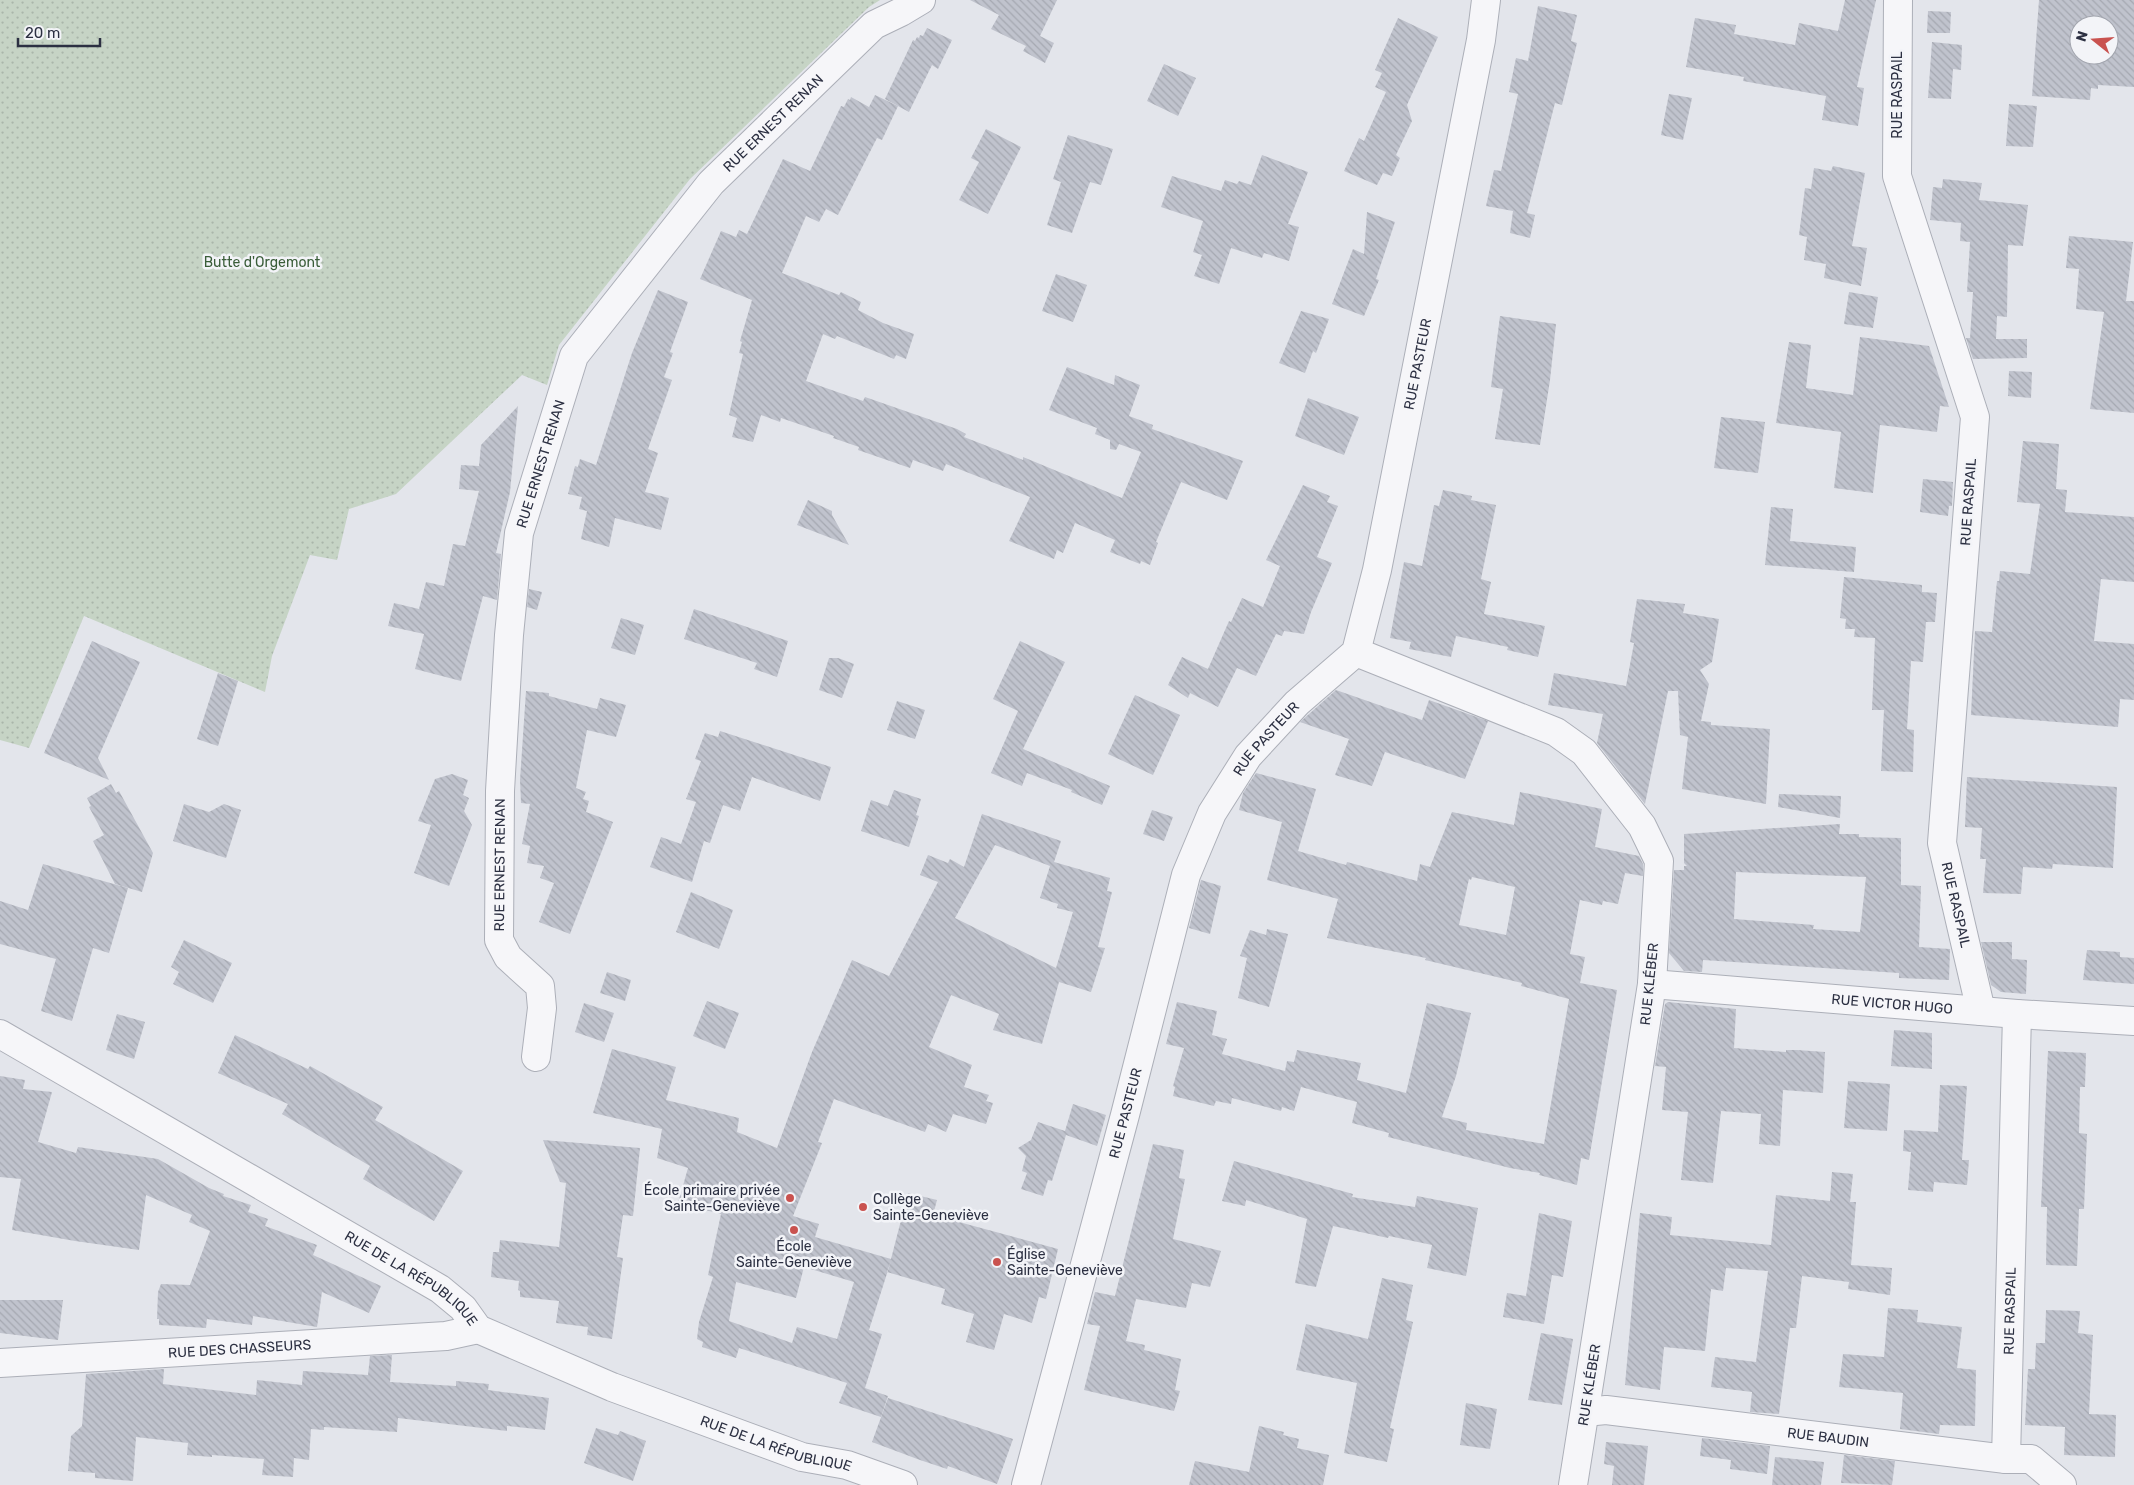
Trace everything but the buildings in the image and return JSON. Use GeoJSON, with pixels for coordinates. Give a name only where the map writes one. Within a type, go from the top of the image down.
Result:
{"type":"FeatureCollection","features":[{"type":"Feature","properties":{"kind":"street","name":"RUE ERNEST RENAN"},"geometry":{"type":"LineString","coordinates":[[536,1058],[542,1008],[540,986],[508,957],[499,940],[500,791],[509,635],[520,533],[574,356],[711,183],[874,25],[921,0]]}},
{"type":"Feature","properties":{"kind":"street","name":"RUE PASTEUR"},"geometry":{"type":"LineString","coordinates":[[1026,1485],[1123,1124],[1186,875],[1212,813],[1248,756],[1297,702],[1356,652],[1377,570],[1479,50],[1486,0]]}},
{"type":"Feature","properties":{"kind":"street","name":"RUE RASPAIL"},"geometry":{"type":"LineString","coordinates":[[1898,0],[1897,176],[1975,417],[1942,843],[1981,1011]]}},
{"type":"Feature","properties":{"kind":"street","name":"RUE KLÉBER"},"geometry":{"type":"LineString","coordinates":[[1356,652],[1556,732],[1584,752],[1642,826],[1659,860],[1652,984],[1573,1485]]}},
{"type":"Feature","properties":{"kind":"street","name":"RUE VICTOR HUGO"},"geometry":{"type":"LineString","coordinates":[[1652,984],[2017,1014],[2134,1021]]}},
{"type":"Feature","properties":{"kind":"street","name":"RUE RASPAIL"},"geometry":{"type":"LineString","coordinates":[[2006,1458],[2017,1014]]}},
{"type":"Feature","properties":{"kind":"street","name":"RUE DE LA RÉPUBLIQUE"},"geometry":{"type":"LineString","coordinates":[[0,1034],[440,1289],[463,1308],[478,1328],[612,1387],[752,1440],[802,1457],[847,1465],[903,1485]]}},
{"type":"Feature","properties":{"kind":"street","name":"RUE DES CHASSEURS"},"geometry":{"type":"LineString","coordinates":[[0,1363],[446,1336],[478,1328]]}},
{"type":"Feature","properties":{"kind":"street","name":"RUE BAUDIN"},"geometry":{"type":"LineString","coordinates":[[1585,1412],[1606,1410],[2006,1458],[2031,1459],[2062,1485]]}},
{"type":"Feature","properties":{"kind":"green space","name":"Butte d'Orgemont"},"geometry":{"type":"Polygon","coordinates":[[[0,0],[880,0],[869,7],[690,179],[559,345],[547,385],[522,375],[396,494],[349,509],[337,560],[310,555],[272,656],[265,692],[84,616],[29,748],[0,740],[0,0]]]}},
{"type":"Feature","properties":{"kind":"place","name":"École primaire privée Sainte-Geneviève"},"geometry":{"type":"Point","coordinates":[790,1198]}},
{"type":"Feature","properties":{"kind":"place","name":"Collège Sainte-Geneviève"},"geometry":{"type":"Point","coordinates":[863,1207]}},
{"type":"Feature","properties":{"kind":"place","name":"École Sainte-Geneviève"},"geometry":{"type":"Point","coordinates":[794,1230]}},
{"type":"Feature","properties":{"kind":"place","name":"Église Sainte-Geneviève"},"geometry":{"type":"Point","coordinates":[997,1262]}}]}
